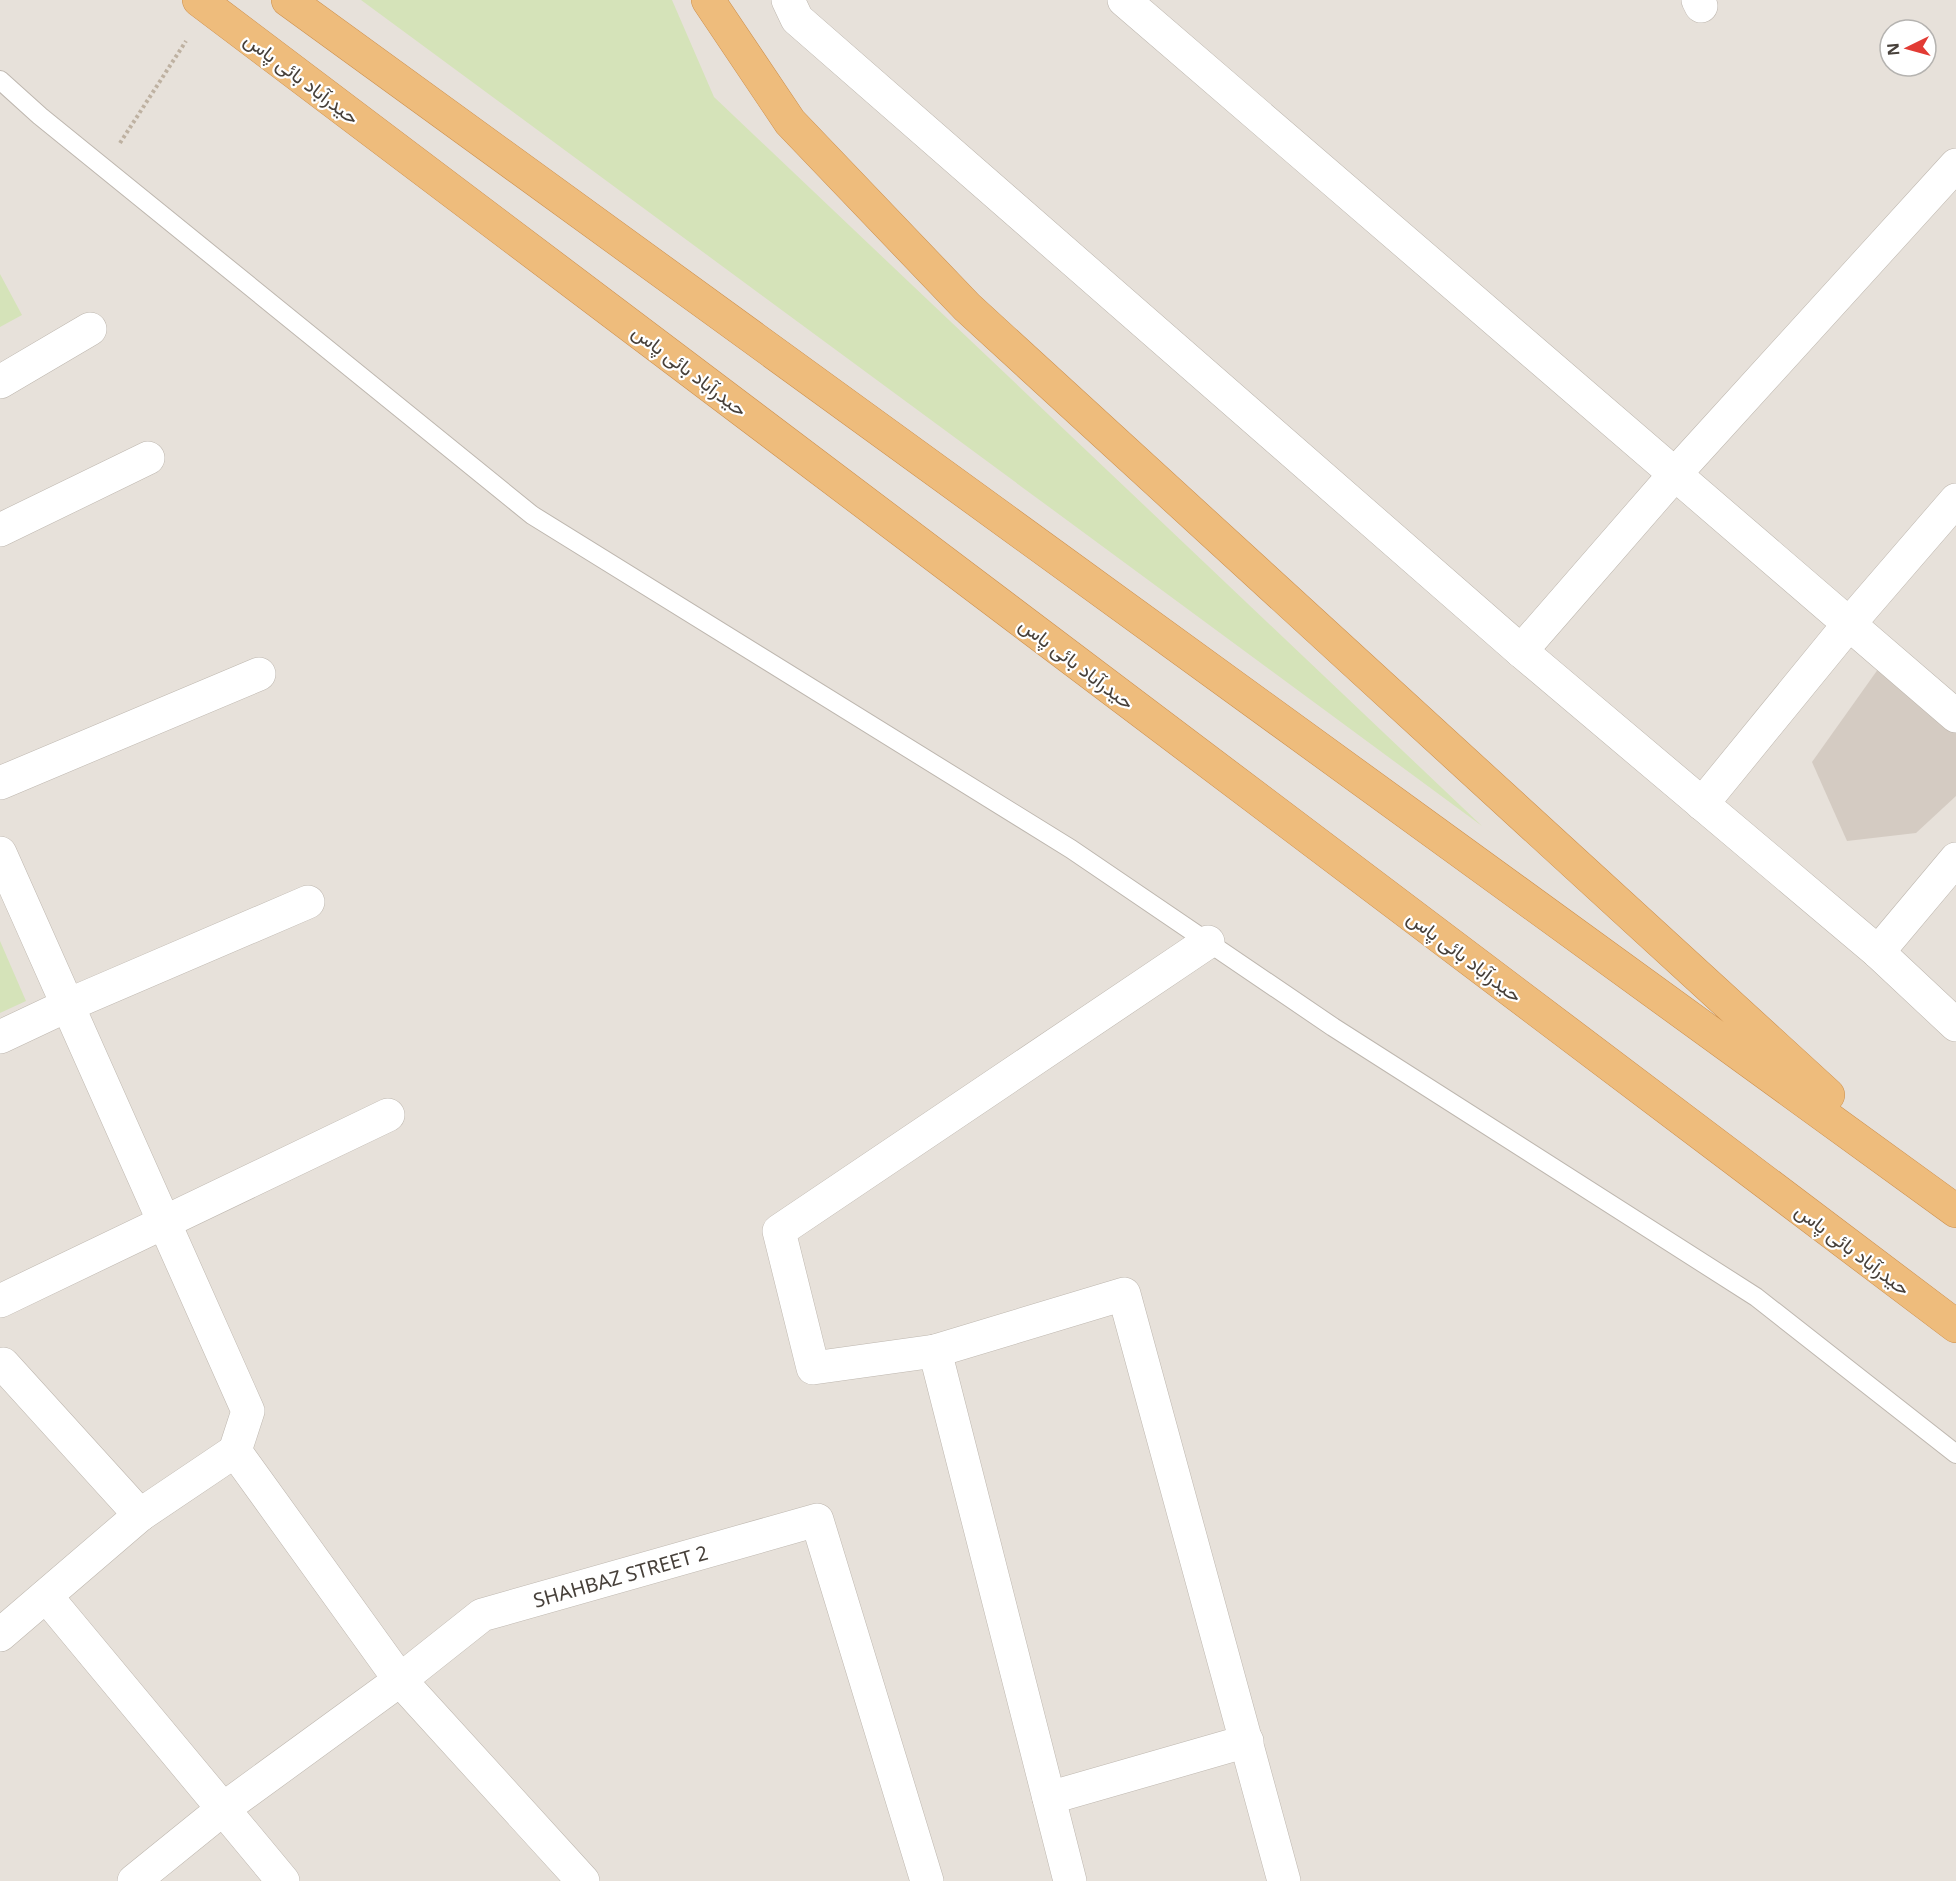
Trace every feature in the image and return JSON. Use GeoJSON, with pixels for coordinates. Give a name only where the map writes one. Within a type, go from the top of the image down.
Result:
{"type":"FeatureCollection","features":[{"type":"Feature","properties":{"kind":"highway","name":"حیدرآباد بائی پاس"},"geometry":{"type":"LineString","coordinates":[[199,0],[1956,1326]]}},
{"type":"Feature","properties":{"kind":"highway"},"geometry":{"type":"LineString","coordinates":[[288,0],[1949,1205]]}},
{"type":"Feature","properties":{"kind":"highway"},"geometry":{"type":"LineString","coordinates":[[708,0],[790,122],[967,307],[1949,1205]]}},
{"type":"Feature","properties":{"kind":"street"},"geometry":{"type":"LineString","coordinates":[[1124,0],[1956,716]]}},
{"type":"Feature","properties":{"kind":"street"},"geometry":{"type":"LineString","coordinates":[[800,6],[1521,651],[1878,952],[1956,1025]]}},
{"type":"Feature","properties":{"kind":"street"},"geometry":{"type":"LineString","coordinates":[[1521,651],[1675,474],[1956,165]]}},
{"type":"Feature","properties":{"kind":"street"},"geometry":{"type":"LineString","coordinates":[[0,382],[90,329]]}},
{"type":"Feature","properties":{"kind":"street"},"geometry":{"type":"LineString","coordinates":[[0,530],[148,458]]}},
{"type":"Feature","properties":{"kind":"street"},"geometry":{"type":"LineString","coordinates":[[1702,804],[1849,624],[1956,500]]}},
{"type":"Feature","properties":{"kind":"street"},"geometry":{"type":"LineString","coordinates":[[0,783],[259,674]]}},
{"type":"Feature","properties":{"kind":"street"},"geometry":{"type":"LineString","coordinates":[[1878,952],[1956,859]]}},
{"type":"Feature","properties":{"kind":"street"},"geometry":{"type":"LineString","coordinates":[[0,1635],[140,1515],[235,1451],[248,1411],[68,1005],[3,867]]}},
{"type":"Feature","properties":{"kind":"street"},"geometry":{"type":"LineString","coordinates":[[0,1037],[68,1005],[308,902]]}},
{"type":"Feature","properties":{"kind":"street"},"geometry":{"type":"LineString","coordinates":[[1208,942],[779,1231],[813,1368],[935,1350],[1124,1294],[1284,1881]]}},
{"type":"Feature","properties":{"kind":"street"},"geometry":{"type":"LineString","coordinates":[[0,1300],[388,1115]]}},
{"type":"Feature","properties":{"kind":"street"},"geometry":{"type":"LineString","coordinates":[[935,1350],[1070,1881]]}},
{"type":"Feature","properties":{"kind":"street"},"geometry":{"type":"LineString","coordinates":[[3,1364],[140,1515]]}},
{"type":"Feature","properties":{"kind":"street"},"geometry":{"type":"LineString","coordinates":[[235,1451],[400,1680],[583,1881]]}},
{"type":"Feature","properties":{"kind":"street","name":"SHAHBAZ STREET 2"},"geometry":{"type":"LineString","coordinates":[[134,1881],[223,1809],[400,1680],[482,1615],[817,1520],[927,1881]]}},
{"type":"Feature","properties":{"kind":"street"},"geometry":{"type":"LineString","coordinates":[[46,1596],[283,1881]]}},
{"type":"Feature","properties":{"kind":"street"},"geometry":{"type":"LineString","coordinates":[[1049,1798],[1247,1741]]}},
{"type":"Feature","properties":{"kind":"lane"},"geometry":{"type":"LineString","coordinates":[[0,80],[104,169],[532,515],[1071,849],[1333,1026],[1756,1297],[1956,1454]]}},
{"type":"Feature","properties":{"kind":"path"},"geometry":{"type":"LineString","coordinates":[[104,169],[186,41]]}},
{"type":"Feature","properties":{"kind":"shaded area"},"geometry":{"type":"Polygon","coordinates":[[[0,0],[1956,0],[1956,1881],[0,1881],[0,0]]]}},
{"type":"Feature","properties":{"kind":"green space"},"geometry":{"type":"Polygon","coordinates":[[[361,0],[672,0],[714,97],[1482,826],[361,0]]]}},
{"type":"Feature","properties":{"kind":"green space"},"geometry":{"type":"Polygon","coordinates":[[[0,274],[22,315],[0,327],[0,274]]]}},
{"type":"Feature","properties":{"kind":"green space"},"geometry":{"type":"Polygon","coordinates":[[[0,941],[26,1001],[0,1013],[0,941]]]}},
{"type":"Feature","properties":{"kind":"building"},"geometry":{"type":"Polygon","coordinates":[[[1881,665],[1956,730],[1956,796],[1916,833],[1847,841],[1812,762],[1881,665]]]}}]}
